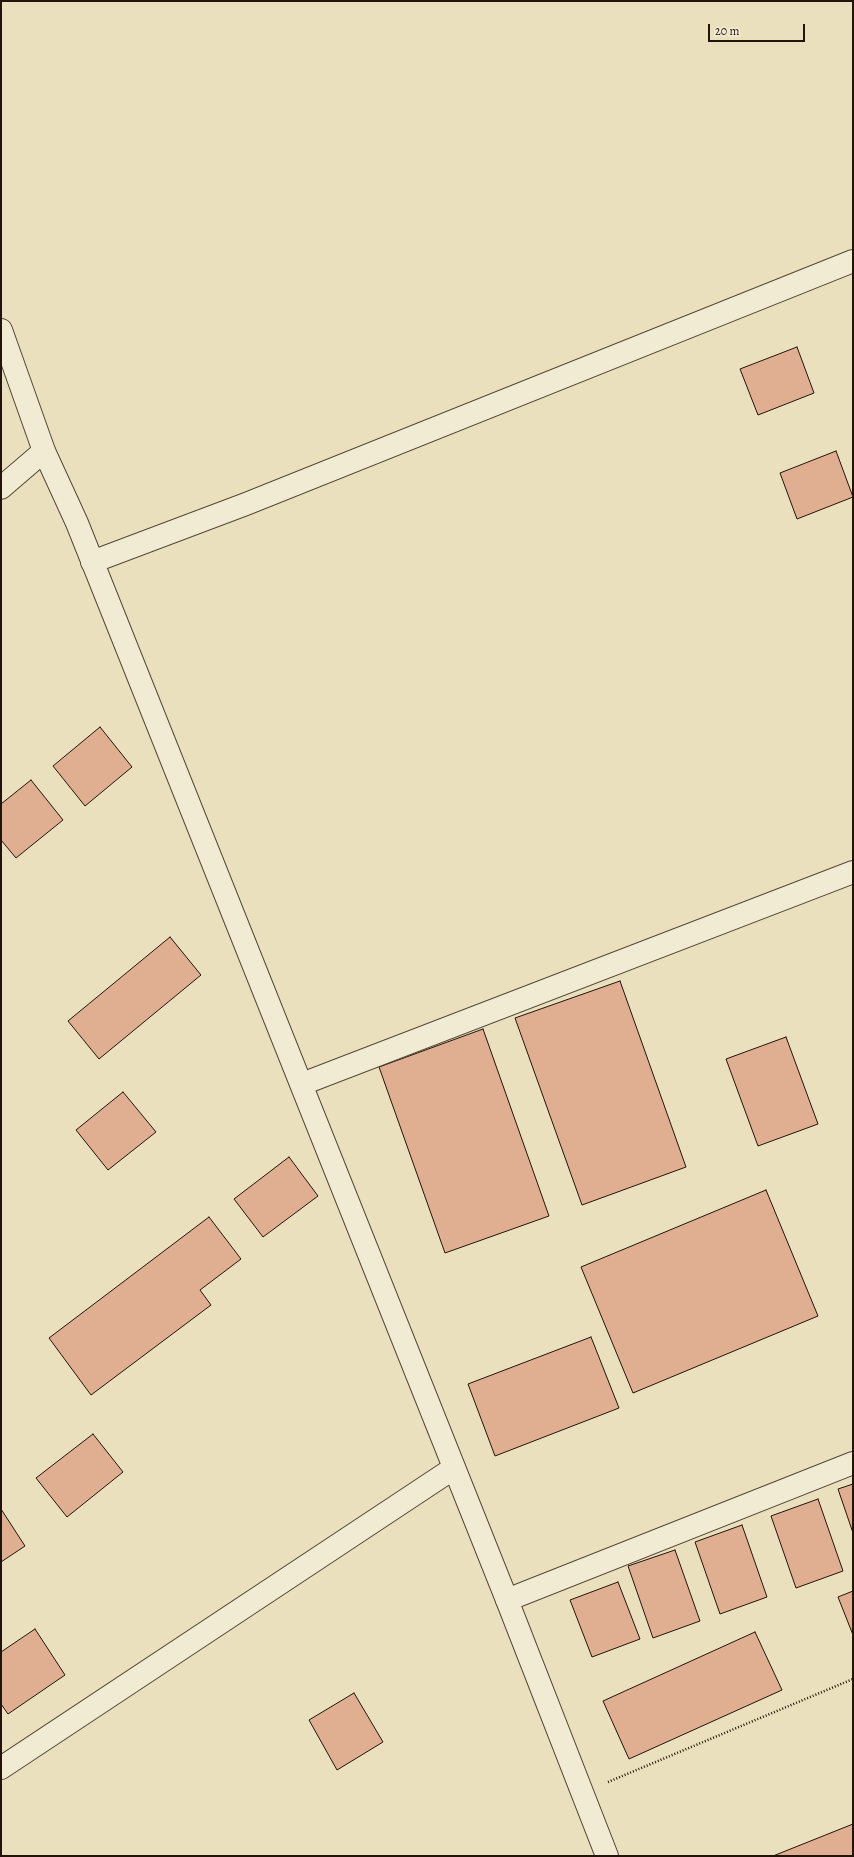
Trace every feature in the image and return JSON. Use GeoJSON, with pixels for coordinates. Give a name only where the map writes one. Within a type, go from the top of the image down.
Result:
{"type":"FeatureCollection","features":[{"type":"Feature","properties":{"kind":"street"},"geometry":{"type":"LineString","coordinates":[[92,562],[246,504],[853,261]]}},
{"type":"Feature","properties":{"kind":"street"},"geometry":{"type":"LineString","coordinates":[[1,330],[44,451],[77,523],[302,1084],[454,1468],[508,1600],[607,1856]]}},
{"type":"Feature","properties":{"kind":"street"},"geometry":{"type":"LineString","coordinates":[[1,488],[44,451]]}},
{"type":"Feature","properties":{"kind":"street"},"geometry":{"type":"LineString","coordinates":[[302,1084],[853,872]]}},
{"type":"Feature","properties":{"kind":"street"},"geometry":{"type":"LineString","coordinates":[[508,1600],[853,1463]]}},
{"type":"Feature","properties":{"kind":"street"},"geometry":{"type":"LineString","coordinates":[[1,1768],[454,1468]]}},
{"type":"Feature","properties":{"kind":"path"},"geometry":{"type":"LineString","coordinates":[[582,1792],[853,1679]]}},
{"type":"Feature","properties":{"kind":"building"},"geometry":{"type":"Polygon","coordinates":[[[797,347],[814,393],[758,415],[740,369],[797,347]]]}},
{"type":"Feature","properties":{"kind":"building"},"geometry":{"type":"Polygon","coordinates":[[[836,451],[853,497],[797,519],[780,473],[836,451]]]}},
{"type":"Feature","properties":{"kind":"building"},"geometry":{"type":"Polygon","coordinates":[[[100,727],[132,767],[85,806],[53,766],[100,727]]]}},
{"type":"Feature","properties":{"kind":"building"},"geometry":{"type":"Polygon","coordinates":[[[31,780],[63,820],[16,858],[1,840],[1,804],[31,780]]]}},
{"type":"Feature","properties":{"kind":"building"},"geometry":{"type":"Polygon","coordinates":[[[170,937],[201,975],[99,1059],[68,1021],[170,937]]]}},
{"type":"Feature","properties":{"kind":"building"},"geometry":{"type":"Polygon","coordinates":[[[620,981],[686,1167],[582,1205],[515,1018],[620,981]]]}},
{"type":"Feature","properties":{"kind":"building"},"geometry":{"type":"Polygon","coordinates":[[[483,1029],[549,1216],[445,1253],[379,1067],[483,1029]]]}},
{"type":"Feature","properties":{"kind":"building"},"geometry":{"type":"Polygon","coordinates":[[[786,1037],[818,1124],[758,1146],[726,1059],[786,1037]]]}},
{"type":"Feature","properties":{"kind":"building"},"geometry":{"type":"Polygon","coordinates":[[[123,1092],[156,1132],[108,1170],[76,1130],[123,1092]]]}},
{"type":"Feature","properties":{"kind":"building"},"geometry":{"type":"Polygon","coordinates":[[[289,1157],[318,1196],[263,1237],[234,1199],[289,1157]]]}},
{"type":"Feature","properties":{"kind":"building"},"geometry":{"type":"Polygon","coordinates":[[[766,1190],[818,1316],[633,1393],[581,1267],[766,1190]]]}},
{"type":"Feature","properties":{"kind":"building"},"geometry":{"type":"Polygon","coordinates":[[[209,1217],[241,1259],[200,1290],[211,1305],[91,1395],[49,1338],[209,1217]]]}},
{"type":"Feature","properties":{"kind":"building"},"geometry":{"type":"Polygon","coordinates":[[[591,1337],[619,1408],[495,1456],[468,1384],[591,1337]]]}},
{"type":"Feature","properties":{"kind":"building"},"geometry":{"type":"Polygon","coordinates":[[[93,1434],[123,1472],[67,1517],[36,1478],[93,1434]]]}},
{"type":"Feature","properties":{"kind":"building"},"geometry":{"type":"Polygon","coordinates":[[[853,1484],[853,1533],[838,1489],[853,1484]]]}},
{"type":"Feature","properties":{"kind":"building"},"geometry":{"type":"Polygon","coordinates":[[[818,1499],[843,1571],[796,1588],[771,1516],[818,1499]]]}},
{"type":"Feature","properties":{"kind":"building"},"geometry":{"type":"Polygon","coordinates":[[[1,1509],[25,1546],[1,1562],[1,1509]]]}},
{"type":"Feature","properties":{"kind":"building"},"geometry":{"type":"Polygon","coordinates":[[[742,1525],[767,1597],[720,1614],[695,1542],[742,1525]]]}},
{"type":"Feature","properties":{"kind":"building"},"geometry":{"type":"Polygon","coordinates":[[[675,1550],[700,1621],[653,1638],[628,1566],[675,1550]]]}},
{"type":"Feature","properties":{"kind":"building"},"geometry":{"type":"Polygon","coordinates":[[[618,1582],[640,1639],[592,1657],[570,1600],[618,1582]]]}},
{"type":"Feature","properties":{"kind":"building"},"geometry":{"type":"Polygon","coordinates":[[[853,1591],[853,1635],[838,1597],[853,1591]]]}},
{"type":"Feature","properties":{"kind":"building"},"geometry":{"type":"Polygon","coordinates":[[[35,1629],[65,1675],[8,1714],[1,1704],[1,1652],[35,1629]]]}},
{"type":"Feature","properties":{"kind":"building"},"geometry":{"type":"Polygon","coordinates":[[[755,1632],[782,1690],[629,1759],[603,1701],[755,1632]]]}},
{"type":"Feature","properties":{"kind":"building"},"geometry":{"type":"Polygon","coordinates":[[[354,1693],[383,1742],[337,1770],[309,1720],[354,1693]]]}},
{"type":"Feature","properties":{"kind":"building"},"geometry":{"type":"Polygon","coordinates":[[[853,1824],[853,1856],[773,1856],[853,1824]]]}}]}
